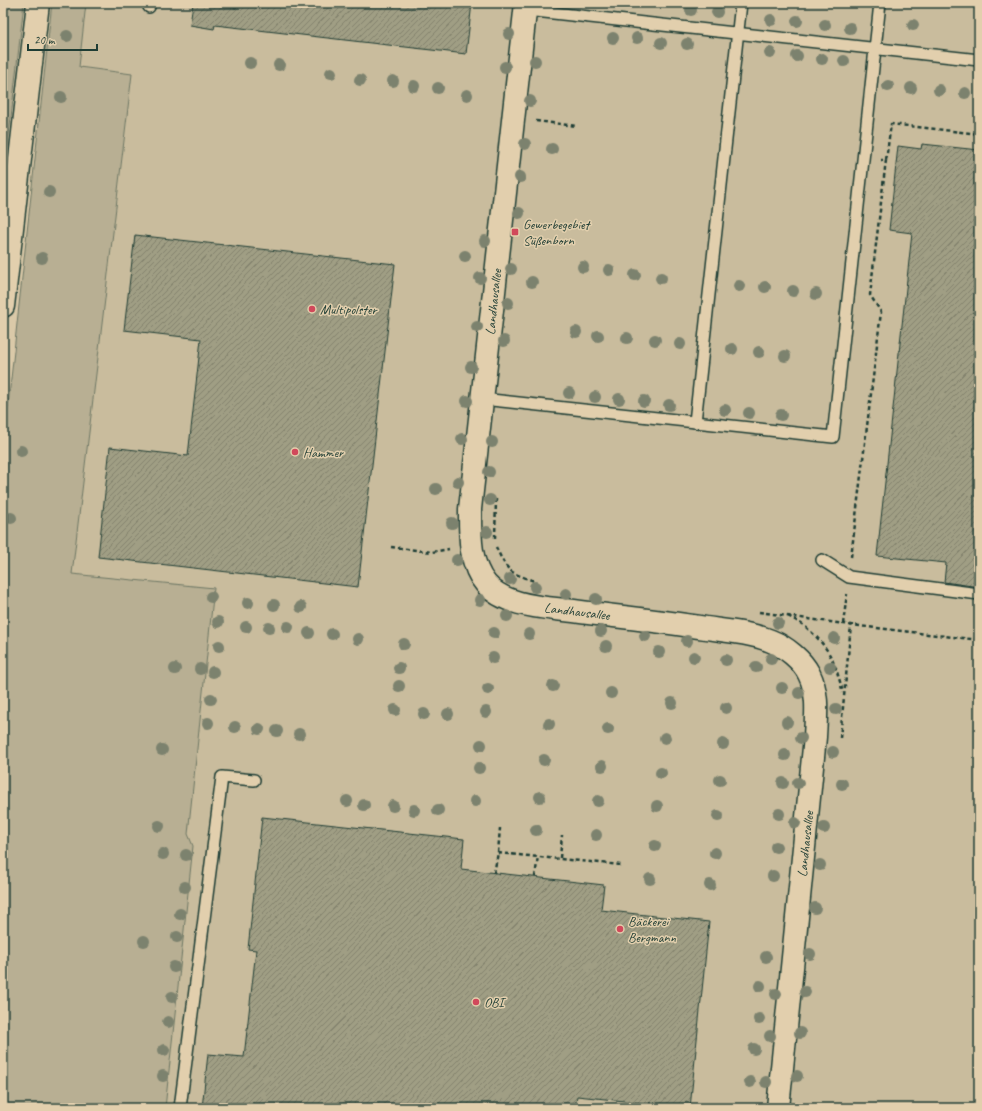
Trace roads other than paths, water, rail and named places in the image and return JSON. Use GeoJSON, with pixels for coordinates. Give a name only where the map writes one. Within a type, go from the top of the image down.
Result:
{"type":"FeatureCollection","features":[{"type":"Feature","properties":{"kind":"street"},"geometry":{"type":"LineString","coordinates":[[3,306],[38,3]]}},
{"type":"Feature","properties":{"kind":"street","name":"Landhausallee"},"geometry":{"type":"LineString","coordinates":[[526,6],[470,509],[471,547],[477,569],[486,584],[495,593],[510,601],[556,609],[667,622],[753,635],[772,641],[788,650],[809,673],[815,690],[816,737],[778,1108]]}},
{"type":"Feature","properties":{"kind":"lane"},"geometry":{"type":"LineString","coordinates":[[695,422],[741,3]]}},
{"type":"Feature","properties":{"kind":"lane"},"geometry":{"type":"LineString","coordinates":[[482,399],[833,437],[880,3]]}},
{"type":"Feature","properties":{"kind":"lane"},"geometry":{"type":"LineString","coordinates":[[526,6],[737,34],[979,60]]}},
{"type":"Feature","properties":{"kind":"lane"},"geometry":{"type":"LineString","coordinates":[[822,560],[848,577],[979,594]]}},
{"type":"Feature","properties":{"kind":"lane"},"geometry":{"type":"LineString","coordinates":[[180,1108],[222,777],[254,780]]}},
{"type":"Feature","properties":{"kind":"place","name":"Gewerbegebiet Süßenborn"},"geometry":{"type":"Point","coordinates":[515,232]}},
{"type":"Feature","properties":{"kind":"place","name":"Multipolster"},"geometry":{"type":"Point","coordinates":[312,309]}},
{"type":"Feature","properties":{"kind":"place","name":"Hammer"},"geometry":{"type":"Point","coordinates":[295,452]}},
{"type":"Feature","properties":{"kind":"place","name":"Bäckerei Bergmann"},"geometry":{"type":"Point","coordinates":[620,929]}},
{"type":"Feature","properties":{"kind":"place","name":"OBI"},"geometry":{"type":"Point","coordinates":[476,1002]}}]}
